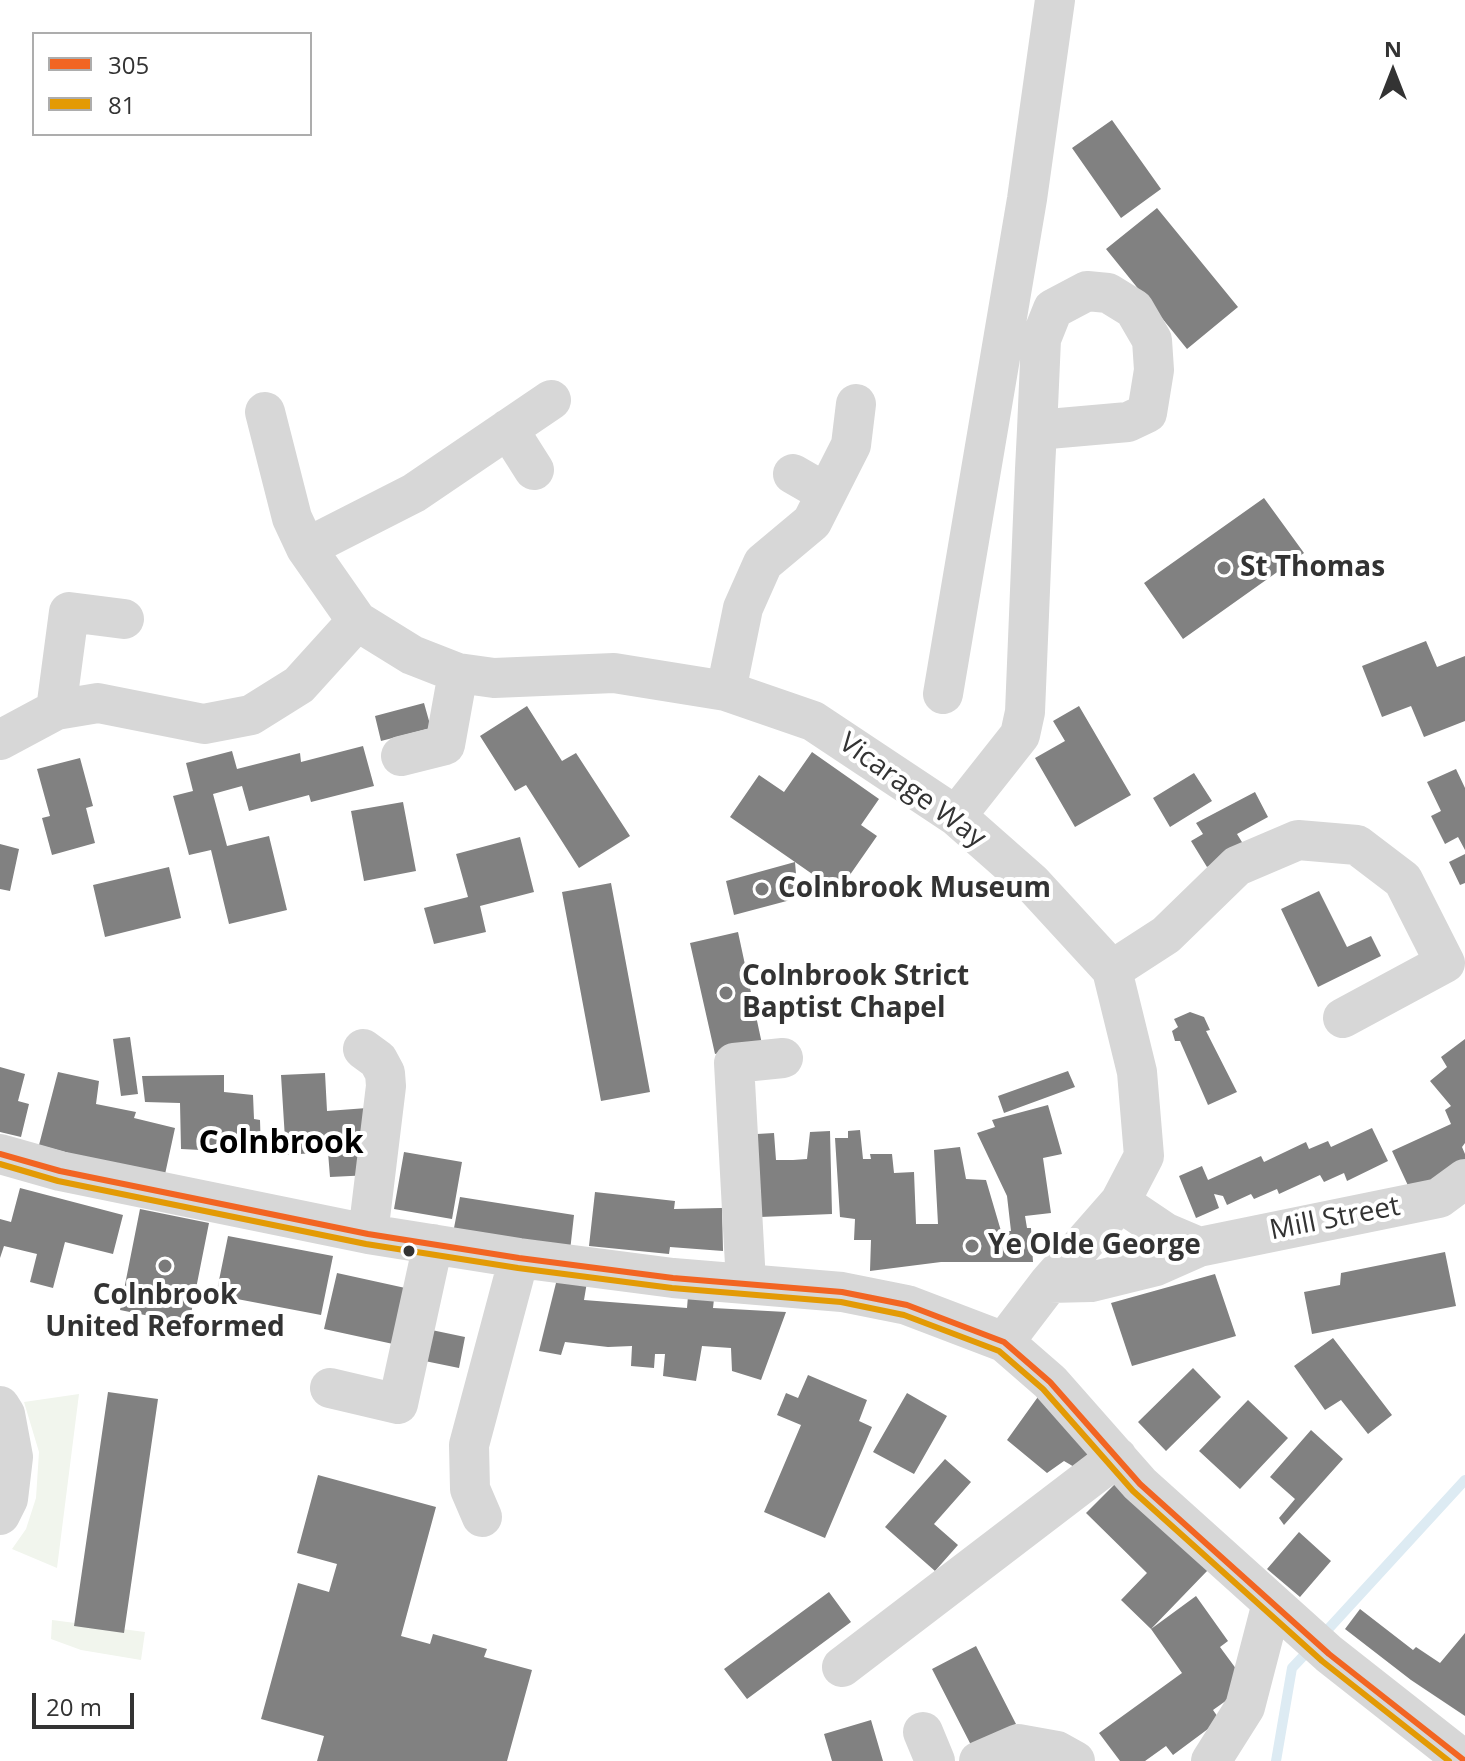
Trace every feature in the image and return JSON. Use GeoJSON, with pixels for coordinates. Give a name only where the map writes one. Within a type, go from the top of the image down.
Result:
{"type":"FeatureCollection","features":[{"type":"Feature","properties":{"kind":"street"},"geometry":{"type":"LineString","coordinates":[[943,694],[1027,199],[1055,0]]}},
{"type":"Feature","properties":{"kind":"street"},"geometry":{"type":"LineString","coordinates":[[306,548],[414,493],[551,400]]}},
{"type":"Feature","properties":{"kind":"street"},"geometry":{"type":"LineString","coordinates":[[726,691],[743,608],[763,563],[812,522],[810,484],[851,445],[856,404]]}},
{"type":"Feature","properties":{"kind":"street","name":"Vicarage Way"},"geometry":{"type":"LineString","coordinates":[[265,412],[292,518],[306,548],[357,621],[412,655],[458,673],[494,678],[614,673],[726,691],[813,721],[956,816],[1032,883],[1112,970],[1137,1072],[1144,1156],[1120,1202],[1049,1283],[1004,1342]]}},
{"type":"Feature","properties":{"kind":"street"},"geometry":{"type":"LineString","coordinates":[[508,429],[534,470]]}},
{"type":"Feature","properties":{"kind":"street"},"geometry":{"type":"LineString","coordinates":[[956,816],[1020,735],[1025,712],[1037,430]]}},
{"type":"Feature","properties":{"kind":"street"},"geometry":{"type":"LineString","coordinates":[[56,710],[69,612],[124,619]]}},
{"type":"Feature","properties":{"kind":"street"},"geometry":{"type":"LineString","coordinates":[[0,740],[56,710],[98,703],[204,724],[251,715],[299,685],[357,621]]}},
{"type":"Feature","properties":{"kind":"street"},"geometry":{"type":"LineString","coordinates":[[401,756],[445,745],[458,673]]}},
{"type":"Feature","properties":{"kind":"street"},"geometry":{"type":"LineString","coordinates":[[1112,970],[1166,935],[1237,866],[1298,840],[1357,845],[1403,880],[1445,963],[1343,1018]]}},
{"type":"Feature","properties":{"kind":"street"},"geometry":{"type":"LineString","coordinates":[[363,1049],[378,1060],[385,1073],[386,1086],[368,1234]]}},
{"type":"Feature","properties":{"kind":"street"},"geometry":{"type":"LineString","coordinates":[[746,1283],[734,1063],[783,1058]]}},
{"type":"Feature","properties":{"kind":"street"},"geometry":{"type":"LineString","coordinates":[[0,1154],[60,1171],[368,1234],[673,1278],[842,1292],[907,1305],[1004,1342],[1050,1382],[1140,1484],[1329,1654],[1465,1761]]}},
{"type":"Feature","properties":{"kind":"street","name":"Mill Street"},"geometry":{"type":"LineString","coordinates":[[1049,1283],[1091,1282],[1156,1266],[1199,1247],[1439,1198],[1465,1179]]}},
{"type":"Feature","properties":{"kind":"street"},"geometry":{"type":"LineString","coordinates":[[1120,1202],[1166,1233],[1199,1247]]}},
{"type":"Feature","properties":{"kind":"street"},"geometry":{"type":"LineString","coordinates":[[330,1388],[398,1404],[433,1244]]}},
{"type":"Feature","properties":{"kind":"street"},"geometry":{"type":"LineString","coordinates":[[482,1517],[470,1489],[469,1445],[519,1258]]}},
{"type":"Feature","properties":{"kind":"street"},"geometry":{"type":"LineString","coordinates":[[0,1406],[5,1414],[13,1457],[8,1499],[0,1515]]}},
{"type":"Feature","properties":{"kind":"street"},"geometry":{"type":"LineString","coordinates":[[842,1667],[1117,1457]]}},
{"type":"Feature","properties":{"kind":"street"},"geometry":{"type":"LineString","coordinates":[[1211,1761],[1245,1707],[1279,1609]]}},
{"type":"Feature","properties":{"kind":"street"},"geometry":{"type":"LineString","coordinates":[[979,1761],[1018,1744],[1057,1751],[1075,1761]]}},
{"type":"Feature","properties":{"kind":"shaded area"},"geometry":{"type":"Polygon","coordinates":[[[79,1394],[57,1568],[12,1549],[26,1529],[36,1498],[39,1452],[24,1402],[79,1394]]]}},
{"type":"Feature","properties":{"kind":"shaded area"},"geometry":{"type":"Polygon","coordinates":[[[52,1620],[145,1632],[141,1660],[81,1650],[51,1639],[52,1620]]]}},
{"type":"Feature","properties":{"kind":"building"},"geometry":{"type":"Polygon","coordinates":[[[1112,120],[1161,189],[1121,218],[1072,148],[1112,120]]]}},
{"type":"Feature","properties":{"kind":"building"},"geometry":{"type":"Polygon","coordinates":[[[1157,208],[1238,307],[1187,349],[1106,249],[1157,208]]]}},
{"type":"Feature","properties":{"kind":"building","name":"St Thomas"},"geometry":{"type":"Polygon","coordinates":[[[1264,498],[1304,553],[1183,639],[1144,583],[1264,498]]]}},
{"type":"Feature","properties":{"kind":"building"},"geometry":{"type":"Polygon","coordinates":[[[1426,641],[1437,667],[1465,656],[1465,721],[1424,737],[1411,706],[1382,717],[1362,666],[1426,641]]]}},
{"type":"Feature","properties":{"kind":"building"},"geometry":{"type":"Polygon","coordinates":[[[424,703],[431,728],[381,741],[375,716],[424,703]]]}},
{"type":"Feature","properties":{"kind":"building"},"geometry":{"type":"Polygon","coordinates":[[[527,706],[562,761],[576,753],[630,836],[579,868],[526,785],[515,791],[480,736],[527,706]]]}},
{"type":"Feature","properties":{"kind":"building"},"geometry":{"type":"Polygon","coordinates":[[[1079,706],[1131,795],[1075,827],[1035,758],[1065,741],[1053,721],[1079,706]]]}},
{"type":"Feature","properties":{"kind":"building"},"geometry":{"type":"Polygon","coordinates":[[[363,746],[374,786],[311,802],[309,795],[249,811],[242,786],[213,794],[227,846],[269,836],[287,910],[229,924],[211,850],[189,855],[173,796],[193,791],[186,763],[232,751],[237,769],[300,753],[301,762],[363,746]]]}},
{"type":"Feature","properties":{"kind":"building"},"geometry":{"type":"Polygon","coordinates":[[[812,752],[879,799],[861,825],[877,836],[838,892],[730,817],[759,775],[784,792],[812,752]]]}},
{"type":"Feature","properties":{"kind":"building"},"geometry":{"type":"Polygon","coordinates":[[[80,758],[93,806],[86,808],[95,843],[52,855],[42,818],[50,816],[37,769],[80,758]]]}},
{"type":"Feature","properties":{"kind":"building"},"geometry":{"type":"Polygon","coordinates":[[[1456,769],[1465,788],[1465,850],[1458,837],[1445,844],[1431,816],[1441,811],[1427,782],[1456,769]]]}},
{"type":"Feature","properties":{"kind":"building"},"geometry":{"type":"Polygon","coordinates":[[[1194,773],[1212,801],[1170,827],[1153,798],[1194,773]]]}},
{"type":"Feature","properties":{"kind":"building"},"geometry":{"type":"Polygon","coordinates":[[[1255,792],[1268,817],[1237,834],[1245,847],[1207,867],[1191,841],[1203,834],[1196,823],[1255,792]]]}},
{"type":"Feature","properties":{"kind":"building"},"geometry":{"type":"Polygon","coordinates":[[[403,802],[416,871],[364,881],[351,811],[403,802]]]}},
{"type":"Feature","properties":{"kind":"building"},"geometry":{"type":"Polygon","coordinates":[[[520,837],[534,892],[480,906],[486,932],[434,944],[424,908],[468,897],[456,854],[520,837]]]}},
{"type":"Feature","properties":{"kind":"building"},"geometry":{"type":"Polygon","coordinates":[[[0,844],[19,849],[10,891],[0,889],[0,844]]]}},
{"type":"Feature","properties":{"kind":"building"},"geometry":{"type":"Polygon","coordinates":[[[1465,854],[1465,883],[1460,885],[1449,862],[1465,854]]]}},
{"type":"Feature","properties":{"kind":"building","name":"Colnbrook Museum"},"geometry":{"type":"Polygon","coordinates":[[[795,862],[798,898],[734,915],[726,881],[795,862]]]}},
{"type":"Feature","properties":{"kind":"building"},"geometry":{"type":"Polygon","coordinates":[[[169,867],[181,918],[105,937],[93,885],[169,867]]]}},
{"type":"Feature","properties":{"kind":"building"},"geometry":{"type":"Polygon","coordinates":[[[611,883],[650,1092],[601,1101],[562,892],[611,883]]]}},
{"type":"Feature","properties":{"kind":"building"},"geometry":{"type":"Polygon","coordinates":[[[1319,891],[1347,947],[1371,936],[1381,956],[1318,987],[1281,909],[1319,891]]]}},
{"type":"Feature","properties":{"kind":"building","name":"Colnbrook Strict Baptist Chapel"},"geometry":{"type":"Polygon","coordinates":[[[738,932],[762,1044],[715,1054],[690,943],[738,932]]]}},
{"type":"Feature","properties":{"kind":"building"},"geometry":{"type":"Polygon","coordinates":[[[1190,1012],[1204,1017],[1210,1030],[1206,1031],[1237,1092],[1208,1105],[1180,1041],[1175,1041],[1172,1031],[1178,1027],[1174,1019],[1190,1012]]]}},
{"type":"Feature","properties":{"kind":"building"},"geometry":{"type":"Polygon","coordinates":[[[130,1037],[138,1094],[121,1096],[113,1039],[130,1037]]]}},
{"type":"Feature","properties":{"kind":"building"},"geometry":{"type":"Polygon","coordinates":[[[1465,1039],[1465,1143],[1462,1147],[1465,1166],[1411,1192],[1392,1151],[1451,1124],[1445,1110],[1451,1106],[1430,1081],[1447,1067],[1441,1057],[1465,1039]]]}},
{"type":"Feature","properties":{"kind":"building"},"geometry":{"type":"Polygon","coordinates":[[[0,1067],[25,1074],[18,1101],[29,1104],[21,1137],[0,1132],[0,1067]]]}},
{"type":"Feature","properties":{"kind":"building"},"geometry":{"type":"Polygon","coordinates":[[[1068,1071],[1075,1087],[1004,1113],[998,1096],[1068,1071]]]}},
{"type":"Feature","properties":{"kind":"building"},"geometry":{"type":"Polygon","coordinates":[[[58,1072],[99,1081],[96,1104],[136,1112],[134,1118],[175,1128],[164,1179],[39,1145],[58,1072]]]}},
{"type":"Feature","properties":{"kind":"building"},"geometry":{"type":"Polygon","coordinates":[[[325,1073],[327,1111],[367,1108],[371,1175],[330,1177],[328,1152],[286,1155],[281,1075],[325,1073]]]}},
{"type":"Feature","properties":{"kind":"building"},"geometry":{"type":"Polygon","coordinates":[[[224,1075],[224,1092],[253,1095],[254,1119],[260,1120],[261,1153],[181,1149],[180,1103],[145,1102],[142,1076],[224,1075]]]}},
{"type":"Feature","properties":{"kind":"building"},"geometry":{"type":"Polygon","coordinates":[[[1048,1105],[1062,1154],[1043,1158],[1051,1213],[1025,1216],[1027,1228],[1031,1228],[1033,1262],[941,1262],[870,1271],[871,1240],[854,1240],[855,1219],[840,1217],[835,1138],[848,1138],[848,1131],[860,1130],[863,1159],[871,1159],[870,1154],[892,1154],[894,1173],[914,1172],[916,1224],[938,1224],[934,1150],[960,1147],[966,1179],[986,1180],[1001,1231],[1011,1231],[1007,1196],[977,1133],[995,1127],[992,1120],[1048,1105]]]}},
{"type":"Feature","properties":{"kind":"building"},"geometry":{"type":"Polygon","coordinates":[[[1372,1128],[1388,1161],[1347,1181],[1344,1173],[1324,1182],[1320,1175],[1279,1194],[1277,1189],[1254,1199],[1251,1194],[1227,1205],[1223,1196],[1214,1194],[1219,1208],[1196,1218],[1179,1176],[1202,1166],[1208,1180],[1261,1156],[1264,1162],[1306,1142],[1309,1149],[1328,1141],[1331,1147],[1372,1128]]]}},
{"type":"Feature","properties":{"kind":"building"},"geometry":{"type":"Polygon","coordinates":[[[830,1131],[832,1214],[760,1217],[757,1134],[774,1133],[776,1160],[793,1160],[807,1159],[810,1132],[830,1131]]]}},
{"type":"Feature","properties":{"kind":"building"},"geometry":{"type":"Polygon","coordinates":[[[404,1152],[462,1162],[452,1219],[394,1209],[404,1152]]]}},
{"type":"Feature","properties":{"kind":"building"},"geometry":{"type":"Polygon","coordinates":[[[20,1188],[123,1215],[113,1254],[65,1242],[53,1288],[30,1282],[37,1254],[4,1246],[0,1258],[0,1219],[11,1222],[20,1188]]]}},
{"type":"Feature","properties":{"kind":"building"},"geometry":{"type":"Polygon","coordinates":[[[595,1192],[675,1201],[674,1209],[722,1208],[723,1251],[670,1247],[669,1254],[589,1246],[595,1192]]]}},
{"type":"Feature","properties":{"kind":"building"},"geometry":{"type":"Polygon","coordinates":[[[460,1197],[574,1215],[570,1251],[454,1228],[460,1197]]]}},
{"type":"Feature","properties":{"kind":"building","name":"Colnbrook United Reformed"},"geometry":{"type":"Polygon","coordinates":[[[140,1209],[209,1223],[189,1324],[120,1310],[140,1209]]]}},
{"type":"Feature","properties":{"kind":"building"},"geometry":{"type":"Polygon","coordinates":[[[228,1236],[333,1256],[321,1315],[216,1295],[228,1236]]]}},
{"type":"Feature","properties":{"kind":"building"},"geometry":{"type":"Polygon","coordinates":[[[1445,1252],[1456,1306],[1312,1334],[1304,1292],[1340,1285],[1341,1273],[1445,1252]]]}},
{"type":"Feature","properties":{"kind":"building"},"geometry":{"type":"Polygon","coordinates":[[[337,1273],[419,1291],[407,1347],[324,1329],[337,1273]]]}},
{"type":"Feature","properties":{"kind":"building"},"geometry":{"type":"Polygon","coordinates":[[[1215,1274],[1236,1336],[1132,1366],[1111,1303],[1215,1274]]]}},
{"type":"Feature","properties":{"kind":"building"},"geometry":{"type":"Polygon","coordinates":[[[557,1279],[587,1282],[584,1300],[687,1308],[688,1296],[714,1299],[713,1308],[786,1312],[761,1380],[732,1371],[731,1348],[702,1346],[696,1381],[663,1376],[665,1354],[655,1354],[654,1368],[631,1366],[632,1346],[608,1347],[565,1342],[561,1355],[539,1351],[557,1279]]]}},
{"type":"Feature","properties":{"kind":"building"},"geometry":{"type":"Polygon","coordinates":[[[422,1328],[465,1337],[459,1368],[415,1359],[422,1328]]]}},
{"type":"Feature","properties":{"kind":"building"},"geometry":{"type":"Polygon","coordinates":[[[1333,1338],[1392,1415],[1368,1434],[1341,1400],[1325,1410],[1294,1366],[1333,1338]]]}},
{"type":"Feature","properties":{"kind":"building"},"geometry":{"type":"Polygon","coordinates":[[[1193,1368],[1221,1397],[1166,1451],[1138,1422],[1193,1368]]]}},
{"type":"Feature","properties":{"kind":"building"},"geometry":{"type":"Polygon","coordinates":[[[808,1375],[867,1400],[859,1421],[872,1427],[825,1538],[764,1512],[801,1425],[777,1415],[786,1393],[798,1398],[808,1375]]]}},
{"type":"Feature","properties":{"kind":"building"},"geometry":{"type":"Polygon","coordinates":[[[108,1392],[158,1399],[124,1633],[74,1626],[108,1392]]]}},
{"type":"Feature","properties":{"kind":"building"},"geometry":{"type":"Polygon","coordinates":[[[907,1393],[947,1416],[914,1474],[873,1452],[907,1393]]]}},
{"type":"Feature","properties":{"kind":"building"},"geometry":{"type":"Polygon","coordinates":[[[1040,1394],[1100,1447],[1076,1468],[1064,1461],[1047,1473],[1007,1440],[1040,1394]]]}},
{"type":"Feature","properties":{"kind":"building"},"geometry":{"type":"Polygon","coordinates":[[[1248,1400],[1288,1438],[1240,1489],[1199,1451],[1248,1400]]]}},
{"type":"Feature","properties":{"kind":"building"},"geometry":{"type":"Polygon","coordinates":[[[1311,1430],[1343,1459],[1284,1525],[1279,1518],[1295,1499],[1270,1477],[1311,1430]]]}},
{"type":"Feature","properties":{"kind":"building"},"geometry":{"type":"Polygon","coordinates":[[[945,1459],[971,1482],[934,1524],[958,1545],[935,1571],[885,1527],[945,1459]]]}},
{"type":"Feature","properties":{"kind":"building"},"geometry":{"type":"Polygon","coordinates":[[[318,1475],[436,1507],[401,1636],[430,1644],[433,1634],[487,1649],[484,1657],[532,1670],[507,1761],[317,1761],[324,1736],[261,1719],[298,1583],[329,1592],[337,1564],[297,1553],[318,1475]]]}},
{"type":"Feature","properties":{"kind":"building"},"geometry":{"type":"Polygon","coordinates":[[[1117,1482],[1208,1570],[1151,1629],[1121,1600],[1147,1573],[1086,1513],[1117,1482]]]}},
{"type":"Feature","properties":{"kind":"building"},"geometry":{"type":"Polygon","coordinates":[[[1299,1532],[1331,1561],[1300,1597],[1267,1569],[1299,1532]]]}},
{"type":"Feature","properties":{"kind":"building"},"geometry":{"type":"Polygon","coordinates":[[[829,1592],[851,1622],[747,1699],[724,1669],[829,1592]]]}},
{"type":"Feature","properties":{"kind":"building"},"geometry":{"type":"Polygon","coordinates":[[[1196,1596],[1228,1641],[1220,1647],[1248,1685],[1213,1710],[1220,1720],[1173,1755],[1166,1746],[1145,1761],[1120,1761],[1099,1733],[1182,1673],[1151,1629],[1196,1596]]]}},
{"type":"Feature","properties":{"kind":"building"},"geometry":{"type":"Polygon","coordinates":[[[1360,1609],[1413,1650],[1416,1647],[1440,1663],[1465,1633],[1465,1716],[1411,1680],[1345,1629],[1360,1609]]]}},
{"type":"Feature","properties":{"kind":"building"},"geometry":{"type":"Polygon","coordinates":[[[976,1646],[1016,1724],[972,1747],[932,1669],[976,1646]]]}},
{"type":"Feature","properties":{"kind":"building"},"geometry":{"type":"Polygon","coordinates":[[[871,1720],[883,1761],[832,1761],[824,1734],[871,1720]]]}},
{"type":"Feature","properties":{"kind":"waterway"},"geometry":{"type":"LineString","coordinates":[[1320,1638],[1465,1480]]}},
{"type":"Feature","properties":{"kind":"waterway"},"geometry":{"type":"LineString","coordinates":[[1276,1761],[1292,1668],[1309,1650]]}},
{"type":"Feature","properties":{"kind":"transit line","name":"305"},"geometry":{"type":"LineString","coordinates":[[0,1154],[60,1171],[368,1234],[673,1278],[842,1292],[907,1305],[1004,1342],[1050,1382],[1140,1484],[1329,1654],[1465,1761]]}},
{"type":"Feature","properties":{"kind":"transit line","name":"81"},"geometry":{"type":"LineString","coordinates":[[0,1164],[58,1181],[366,1244],[672,1288],[841,1302],[904,1315],[999,1351],[1043,1389],[1133,1491],[1322,1661],[1449,1761]]}},
{"type":"Feature","properties":{"kind":"place","name":"St Thomas"},"geometry":{"type":"Point","coordinates":[1224,568]}},
{"type":"Feature","properties":{"kind":"place","name":"Colnbrook Museum"},"geometry":{"type":"Point","coordinates":[762,889]}},
{"type":"Feature","properties":{"kind":"place","name":"Colnbrook Strict Baptist Chapel"},"geometry":{"type":"Point","coordinates":[726,993]}},
{"type":"Feature","properties":{"kind":"place","name":"Ye Olde George"},"geometry":{"type":"Point","coordinates":[972,1246]}},
{"type":"Feature","properties":{"kind":"place","name":"Colnbrook United Reformed"},"geometry":{"type":"Point","coordinates":[165,1266]}},
{"type":"Feature","properties":{"kind":"district","name":"Colnbrook"},"geometry":{"type":"Point","coordinates":[281,1144]}}]}
